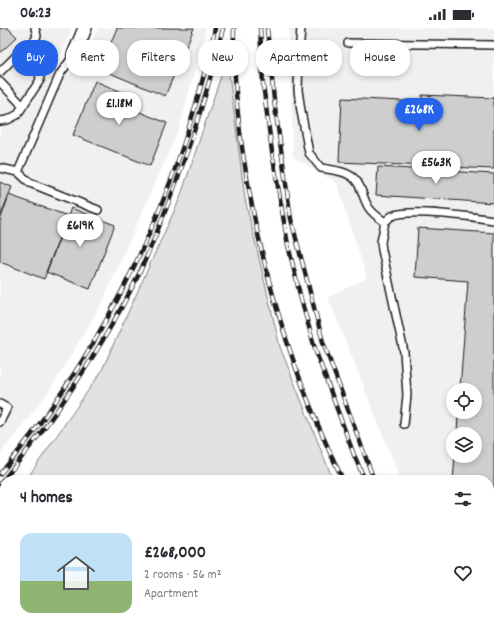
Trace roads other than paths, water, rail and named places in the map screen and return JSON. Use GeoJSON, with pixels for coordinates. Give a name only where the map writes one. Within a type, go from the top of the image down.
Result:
{"type":"FeatureCollection","features":[{"type":"Feature","properties":{"kind":"street"},"geometry":{"type":"LineString","coordinates":[[80,40],[85,28]]}},
{"type":"Feature","properties":{"kind":"lane"},"geometry":{"type":"LineString","coordinates":[[34,40],[36,36],[35,28]]}},
{"type":"Feature","properties":{"kind":"lane"},"geometry":{"type":"LineString","coordinates":[[301,28],[298,90],[309,152],[321,168],[340,171],[352,176],[360,188],[368,207],[374,214],[385,222]]}},
{"type":"Feature","properties":{"kind":"lane"},"geometry":{"type":"LineString","coordinates":[[348,43],[494,45]]}},
{"type":"Feature","properties":{"kind":"lane"},"geometry":{"type":"LineString","coordinates":[[0,72],[12,60]]}},
{"type":"Feature","properties":{"kind":"lane"},"geometry":{"type":"LineString","coordinates":[[18,172],[60,74],[66,66]]}},
{"type":"Feature","properties":{"kind":"lane"},"geometry":{"type":"LineString","coordinates":[[0,120],[7,120],[16,115],[40,80],[40,76]]}},
{"type":"Feature","properties":{"kind":"lane"},"geometry":{"type":"LineString","coordinates":[[0,82],[23,106]]}},
{"type":"Feature","properties":{"kind":"lane"},"geometry":{"type":"LineString","coordinates":[[0,168],[18,172],[30,183],[98,210]]}},
{"type":"Feature","properties":{"kind":"lane"},"geometry":{"type":"LineString","coordinates":[[404,424],[408,395],[404,352],[382,250],[381,242],[385,222],[393,216],[406,213],[455,215],[494,220]]}},
{"type":"Feature","properties":{"kind":"lane"},"geometry":{"type":"LineString","coordinates":[[0,404],[7,408],[0,422]]}},
{"type":"Feature","properties":{"kind":"railway"},"geometry":{"type":"LineString","coordinates":[[0,474],[34,432],[65,388],[94,342],[144,246],[165,196],[183,145],[199,93],[215,28]]}},
{"type":"Feature","properties":{"kind":"railway"},"geometry":{"type":"LineString","coordinates":[[8,475],[57,411],[74,386],[107,334],[136,280],[157,233],[184,161],[205,95],[223,28]]}},
{"type":"Feature","properties":{"kind":"railway"},"geometry":{"type":"LineString","coordinates":[[234,28],[236,91],[243,154],[250,196],[269,280],[294,362],[325,441],[341,475]]}},
{"type":"Feature","properties":{"kind":"railway"},"geometry":{"type":"LineString","coordinates":[[260,28],[263,84],[272,152],[288,245],[316,352],[363,475]]}},
{"type":"Feature","properties":{"kind":"railway"},"geometry":{"type":"LineString","coordinates":[[267,28],[274,100],[291,219],[323,342],[372,475]]}}]}
